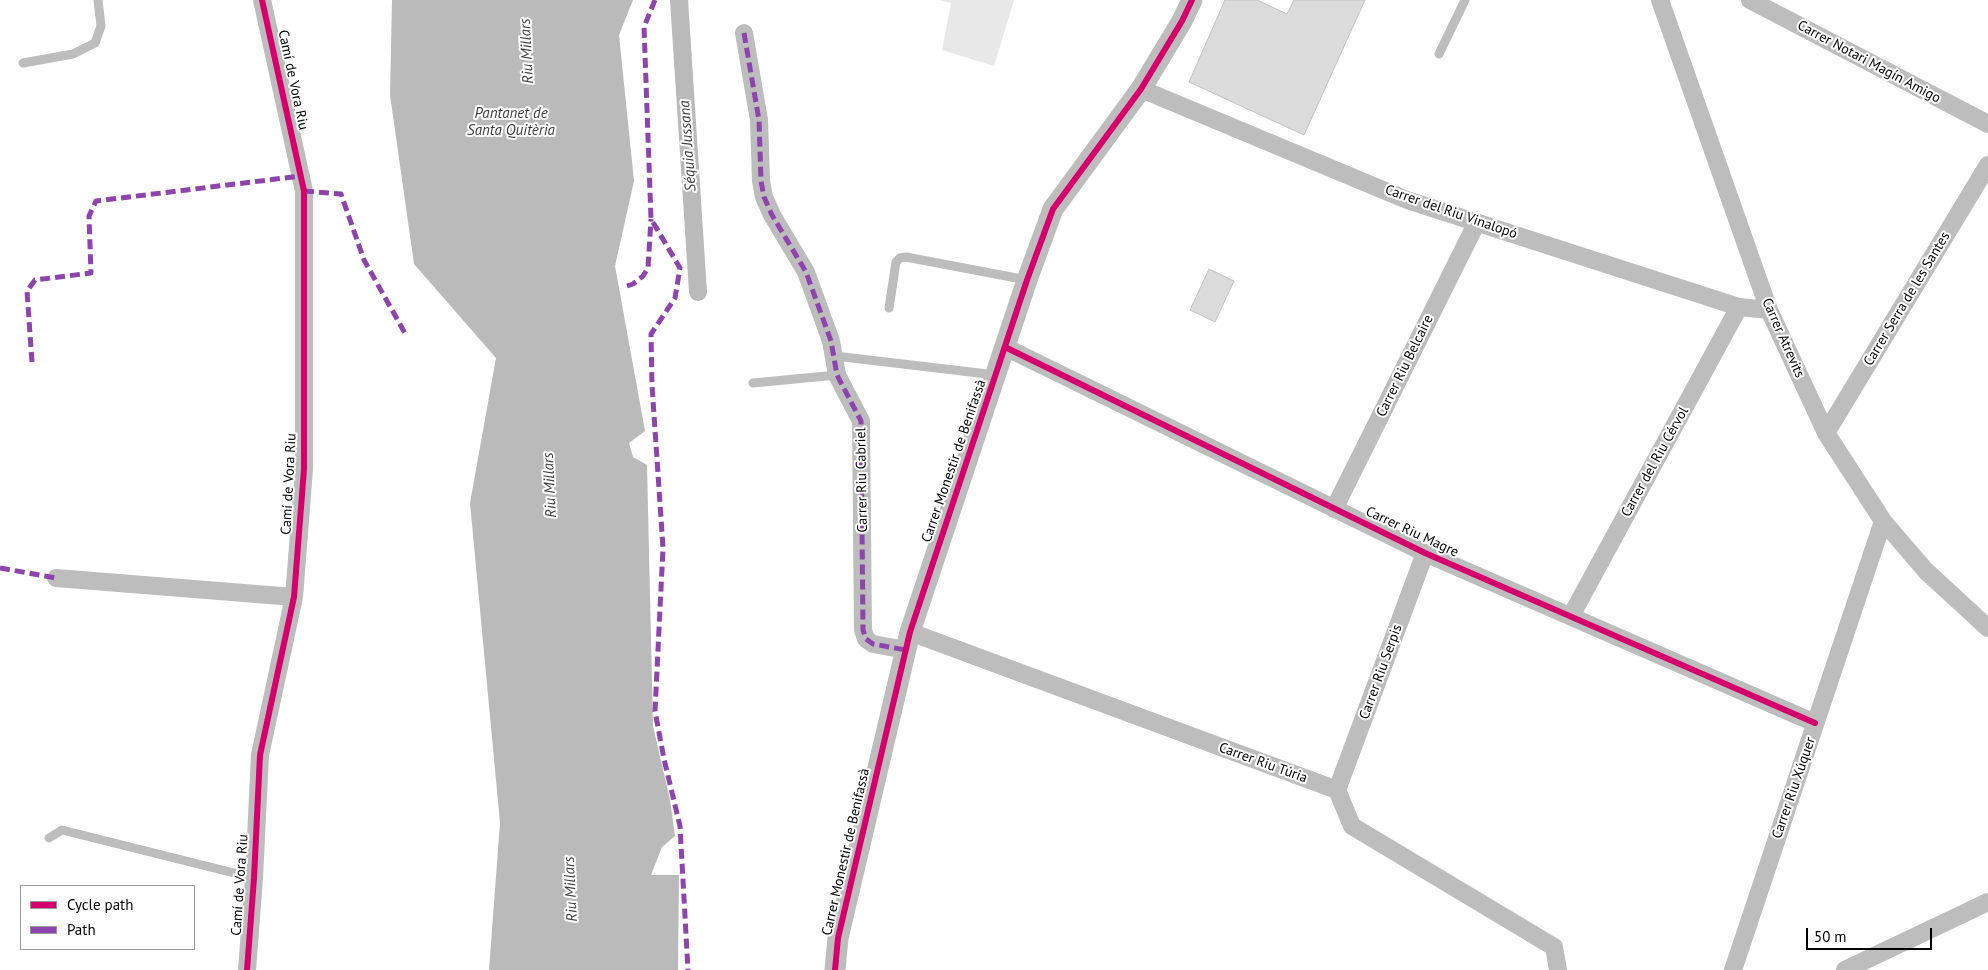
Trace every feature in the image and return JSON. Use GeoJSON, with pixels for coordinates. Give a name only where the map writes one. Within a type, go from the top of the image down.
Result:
{"type":"FeatureCollection","features":[{"type":"Feature","properties":{"kind":"street","name":"Camí de Vora Riu"},"geometry":{"type":"LineString","coordinates":[[246,970],[254,878],[260,755],[294,597],[304,469],[304,191],[262,0]]}},
{"type":"Feature","properties":{"kind":"street","name":"Carrer Monestir de Benifassà"},"geometry":{"type":"LineString","coordinates":[[835,970],[838,938],[908,641],[1027,280],[1053,209],[1141,89],[1182,21],[1192,0]]}},
{"type":"Feature","properties":{"kind":"street","name":"Carrer Atrevits"},"geometry":{"type":"LineString","coordinates":[[1660,0],[1770,310],[1826,433],[1884,521],[1926,571],[1988,628]]}},
{"type":"Feature","properties":{"kind":"street","name":"Carrer Notari Magín Amigo"},"geometry":{"type":"LineString","coordinates":[[1750,0],[1988,124]]}},
{"type":"Feature","properties":{"kind":"street","name":"Carrer Riu Cabriel"},"geometry":{"type":"LineString","coordinates":[[744,33],[759,120],[761,181],[764,196],[772,215],[806,272],[831,341],[835,356],[836,375],[857,412],[862,426],[863,630],[866,639],[873,644],[908,641]]}},
{"type":"Feature","properties":{"kind":"street","name":"Carrer del Riu Vinalopó"},"geometry":{"type":"LineString","coordinates":[[1141,89],[1407,200],[1739,307],[1770,310]]}},
{"type":"Feature","properties":{"kind":"street","name":"Carrer Serra de les Santes"},"geometry":{"type":"LineString","coordinates":[[1826,433],[1988,165]]}},
{"type":"Feature","properties":{"kind":"street","name":"Carrer Riu Belcaire"},"geometry":{"type":"LineString","coordinates":[[1334,509],[1477,222]]}},
{"type":"Feature","properties":{"kind":"street","name":"Carrer del Riu Cérvol"},"geometry":{"type":"LineString","coordinates":[[1571,616],[1739,307]]}},
{"type":"Feature","properties":{"kind":"street","name":"Carrer Riu Magre"},"geometry":{"type":"LineString","coordinates":[[1005,347],[1425,553],[1815,723]]}},
{"type":"Feature","properties":{"kind":"street","name":"Carrer Riu Xúquer"},"geometry":{"type":"LineString","coordinates":[[1732,970],[1884,521]]}},
{"type":"Feature","properties":{"kind":"street","name":"Carrer Riu Serpis"},"geometry":{"type":"LineString","coordinates":[[1337,790],[1425,553]]}},
{"type":"Feature","properties":{"kind":"street"},"geometry":{"type":"LineString","coordinates":[[56,578],[294,597]]}},
{"type":"Feature","properties":{"kind":"street","name":"Carrer Riu Túria"},"geometry":{"type":"LineString","coordinates":[[908,641],[1337,790]]}},
{"type":"Feature","properties":{"kind":"street"},"geometry":{"type":"LineString","coordinates":[[1337,790],[1352,826],[1554,946],[1558,970]]}},
{"type":"Feature","properties":{"kind":"street"},"geometry":{"type":"LineString","coordinates":[[1845,970],[1988,902]]}},
{"type":"Feature","properties":{"kind":"lane"},"geometry":{"type":"LineString","coordinates":[[23,63],[73,54],[95,42],[101,26],[98,0]]}},
{"type":"Feature","properties":{"kind":"lane"},"geometry":{"type":"LineString","coordinates":[[1439,54],[1465,0]]}},
{"type":"Feature","properties":{"kind":"lane"},"geometry":{"type":"LineString","coordinates":[[889,308],[896,262],[900,258],[906,257],[1027,280]]}},
{"type":"Feature","properties":{"kind":"lane"},"geometry":{"type":"LineString","coordinates":[[835,356],[996,375]]}},
{"type":"Feature","properties":{"kind":"lane"},"geometry":{"type":"LineString","coordinates":[[753,383],[836,375]]}},
{"type":"Feature","properties":{"kind":"lane"},"geometry":{"type":"LineString","coordinates":[[49,838],[62,830],[254,878]]}},
{"type":"Feature","properties":{"kind":"shaded area"},"geometry":{"type":"Polygon","coordinates":[[[939,0],[1014,0],[994,66],[942,50],[951,3],[939,0]]]}},
{"type":"Feature","properties":{"kind":"water","name":"Pantanet de Santa Quitèria"},"geometry":{"type":"Polygon","coordinates":[[[392,0],[633,0],[619,35],[634,181],[615,266],[645,431],[629,443],[633,457],[647,465],[653,726],[670,800],[675,836],[662,847],[651,875],[679,875],[678,970],[489,970],[500,823],[470,503],[496,358],[414,264],[390,95],[392,0]]]}},
{"type":"Feature","properties":{"kind":"building"},"geometry":{"type":"Polygon","coordinates":[[[1225,0],[1257,0],[1287,14],[1294,0],[1365,0],[1304,135],[1189,82],[1225,0]]]}},
{"type":"Feature","properties":{"kind":"building"},"geometry":{"type":"Polygon","coordinates":[[[1209,269],[1234,281],[1215,322],[1190,310],[1209,269]]]}},
{"type":"Feature","properties":{"kind":"waterway","name":"Séquia Jussana"},"geometry":{"type":"LineString","coordinates":[[679,0],[698,292]]}},
{"type":"Feature","properties":{"kind":"marked path"},"geometry":{"type":"LineString","coordinates":[[655,0],[644,27],[651,219],[680,268],[675,298],[651,334],[652,385],[663,548],[655,711],[680,826],[688,970]]}},
{"type":"Feature","properties":{"kind":"marked path"},"geometry":{"type":"LineString","coordinates":[[744,33],[759,120],[761,181],[764,197],[772,215],[806,272],[831,341],[837,375],[861,421],[863,630],[866,639],[873,644],[906,650]]}},
{"type":"Feature","properties":{"kind":"marked path"},"geometry":{"type":"LineString","coordinates":[[32,362],[27,291],[35,280],[91,273],[89,216],[96,201],[301,176]]}},
{"type":"Feature","properties":{"kind":"marked path"},"geometry":{"type":"LineString","coordinates":[[304,191],[341,194],[364,260],[406,335]]}},
{"type":"Feature","properties":{"kind":"marked path"},"geometry":{"type":"LineString","coordinates":[[627,286],[643,276],[648,268],[651,219]]}},
{"type":"Feature","properties":{"kind":"marked path"},"geometry":{"type":"LineString","coordinates":[[0,568],[56,578]]}},
{"type":"Feature","properties":{"kind":"cycle path"},"geometry":{"type":"LineString","coordinates":[[247,970],[260,755],[294,597],[304,469],[304,191],[262,0]]}},
{"type":"Feature","properties":{"kind":"cycle path"},"geometry":{"type":"LineString","coordinates":[[835,970],[838,938],[910,632],[1027,280],[1053,209],[1141,89],[1182,21],[1192,0]]}},
{"type":"Feature","properties":{"kind":"cycle path"},"geometry":{"type":"LineString","coordinates":[[1005,347],[1425,553],[1815,723]]}},
{"type":"Feature","properties":{"kind":"water label","name":"Riu Millars"},"geometry":{"type":"Point","coordinates":[527,51]}},
{"type":"Feature","properties":{"kind":"water label","name":"Riu Millars"},"geometry":{"type":"Point","coordinates":[550,485]}},
{"type":"Feature","properties":{"kind":"water label","name":"Riu Millars"},"geometry":{"type":"Point","coordinates":[571,889]}}]}
